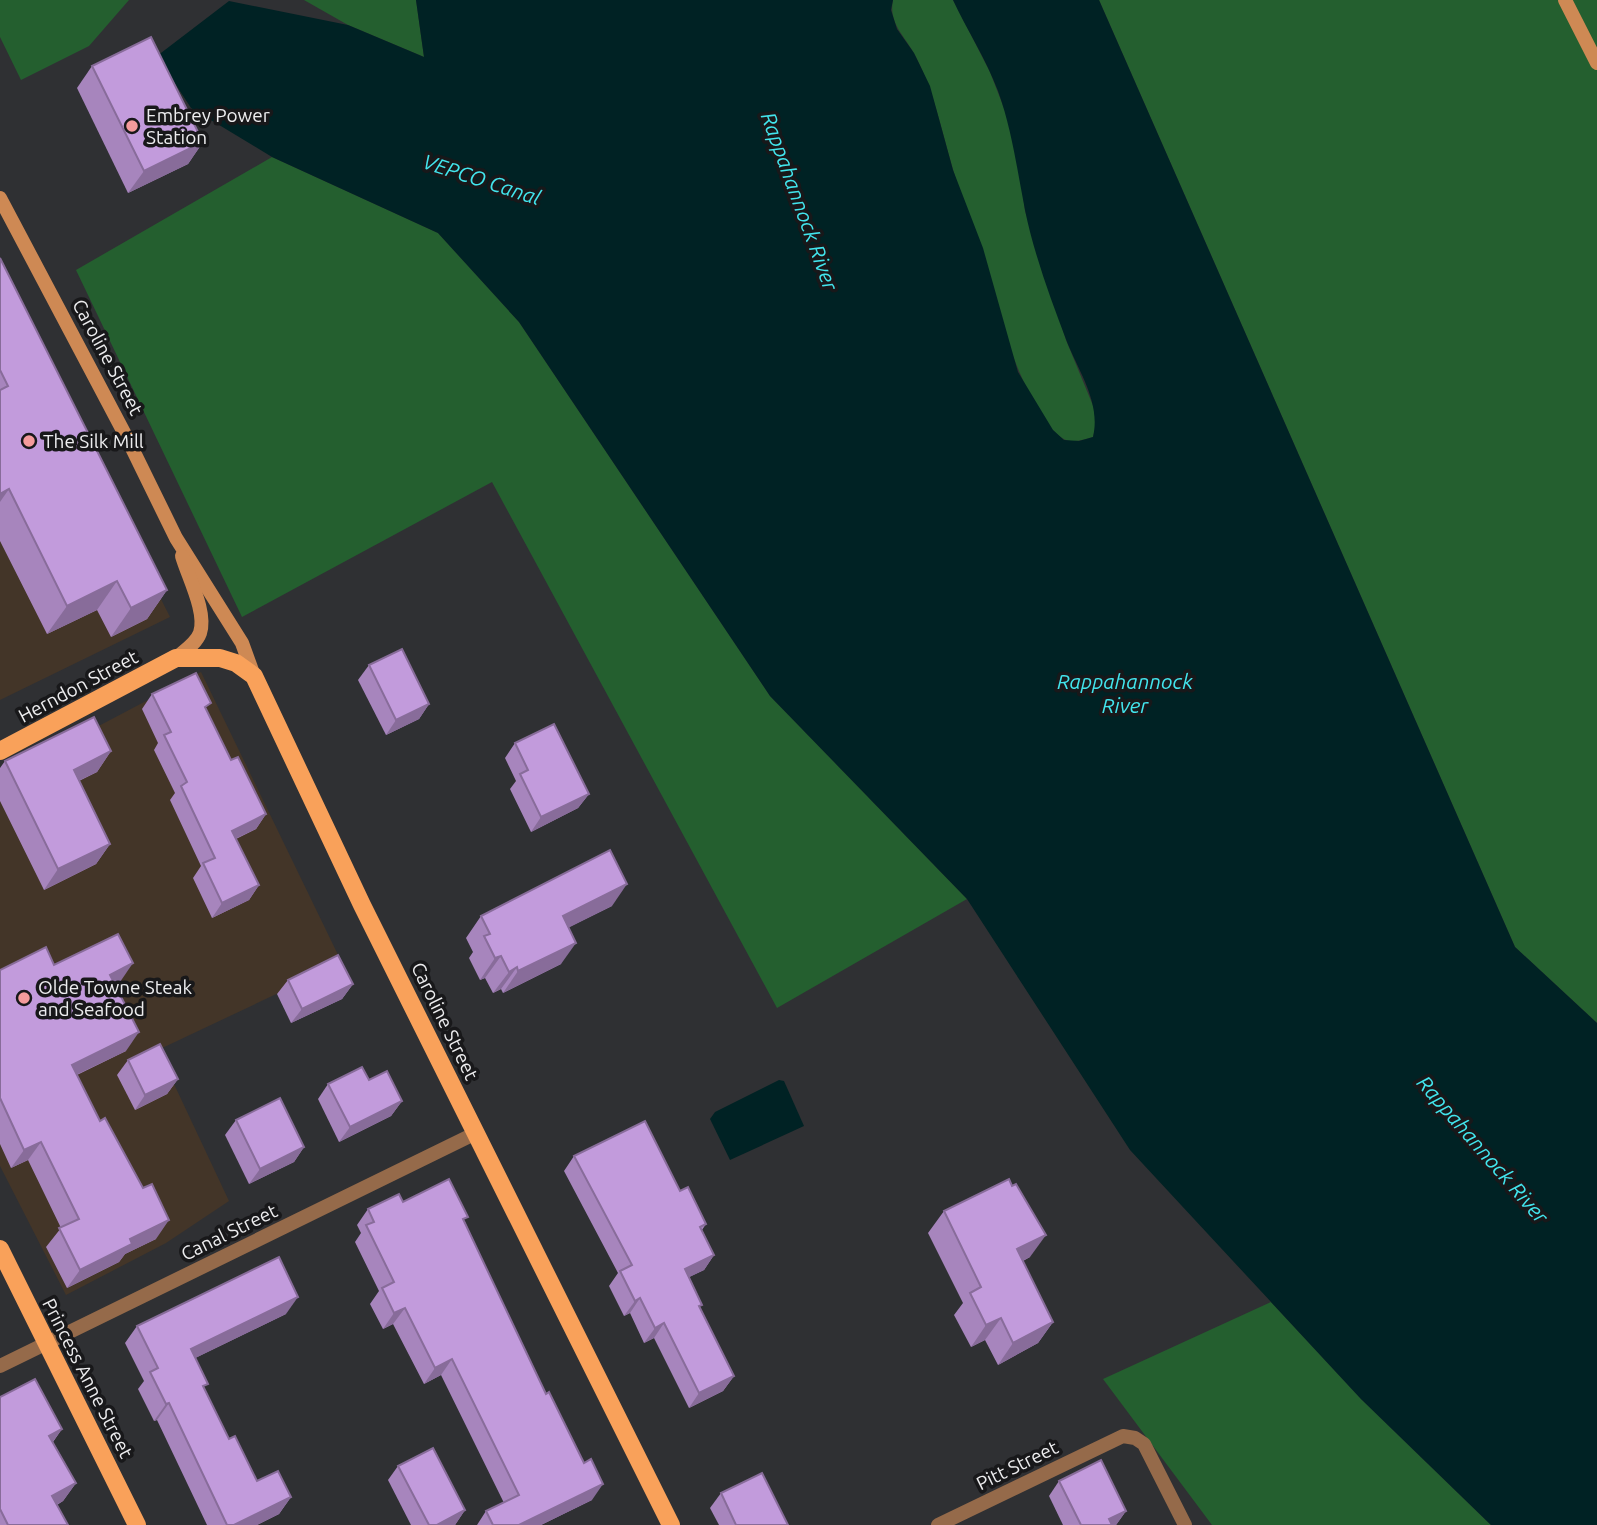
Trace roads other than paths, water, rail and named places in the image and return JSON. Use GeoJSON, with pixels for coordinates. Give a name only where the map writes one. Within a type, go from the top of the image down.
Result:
{"type":"FeatureCollection","features":[{"type":"Feature","properties":{"kind":"main road"},"geometry":{"type":"LineString","coordinates":[[176,658],[220,658],[236,663],[254,676]]}},
{"type":"Feature","properties":{"kind":"main road","name":"Herndon Street"},"geometry":{"type":"LineString","coordinates":[[0,751],[176,658]]}},
{"type":"Feature","properties":{"kind":"main road","name":"Caroline Street"},"geometry":{"type":"LineString","coordinates":[[254,676],[476,1133],[671,1525]]}},
{"type":"Feature","properties":{"kind":"main road","name":"Princess Anne Street"},"geometry":{"type":"LineString","coordinates":[[0,1249],[138,1525]]}},
{"type":"Feature","properties":{"kind":"street"},"geometry":{"type":"LineString","coordinates":[[1565,0],[1597,63]]}},
{"type":"Feature","properties":{"kind":"street","name":"Caroline Street"},"geometry":{"type":"LineString","coordinates":[[0,198],[176,538],[242,643],[254,676]]}},
{"type":"Feature","properties":{"kind":"street","name":"Caroline Street"},"geometry":{"type":"LineString","coordinates":[[176,538],[195,597],[201,628],[196,640],[176,658]]}},
{"type":"Feature","properties":{"kind":"street","name":"Canal Street"},"geometry":{"type":"LineString","coordinates":[[0,1366],[476,1133]]}},
{"type":"Feature","properties":{"kind":"street","name":"Pitt Street"},"geometry":{"type":"LineString","coordinates":[[939,1525],[1112,1439],[1135,1438],[1144,1444],[1185,1525]]}},
{"type":"Feature","properties":{"kind":"water","name":"Rappahannock River"},"geometry":{"type":"Polygon","coordinates":[[[416,0],[893,0],[891,10],[897,29],[914,53],[930,86],[953,170],[983,248],[1018,372],[1053,430],[1064,440],[1079,441],[1093,437],[1095,424],[1091,400],[1038,260],[1025,210],[1011,135],[998,91],[953,0],[1099,0],[1515,947],[1597,1023],[1597,1525],[1491,1525],[1361,1399],[1130,1150],[967,899],[770,696],[519,322],[438,233],[272,157],[191,108],[157,56],[229,1],[348,25],[424,57],[416,0]]]}},
{"type":"Feature","properties":{"kind":"water"},"geometry":{"type":"Polygon","coordinates":[[[779,1080],[784,1081],[804,1126],[730,1160],[710,1119],[715,1112],[779,1080]]]}},
{"type":"Feature","properties":{"kind":"place","name":"Embrey Power Station"},"geometry":{"type":"Point","coordinates":[132,126]}},
{"type":"Feature","properties":{"kind":"place","name":"The Silk Mill"},"geometry":{"type":"Point","coordinates":[29,441]}},
{"type":"Feature","properties":{"kind":"place","name":"Olde Towne Steak and Seafood"},"geometry":{"type":"Point","coordinates":[24,998]}},
{"type":"Feature","properties":{"kind":"water label","name":"VEPCO Canal"},"geometry":{"type":"Point","coordinates":[482,179]}}]}
